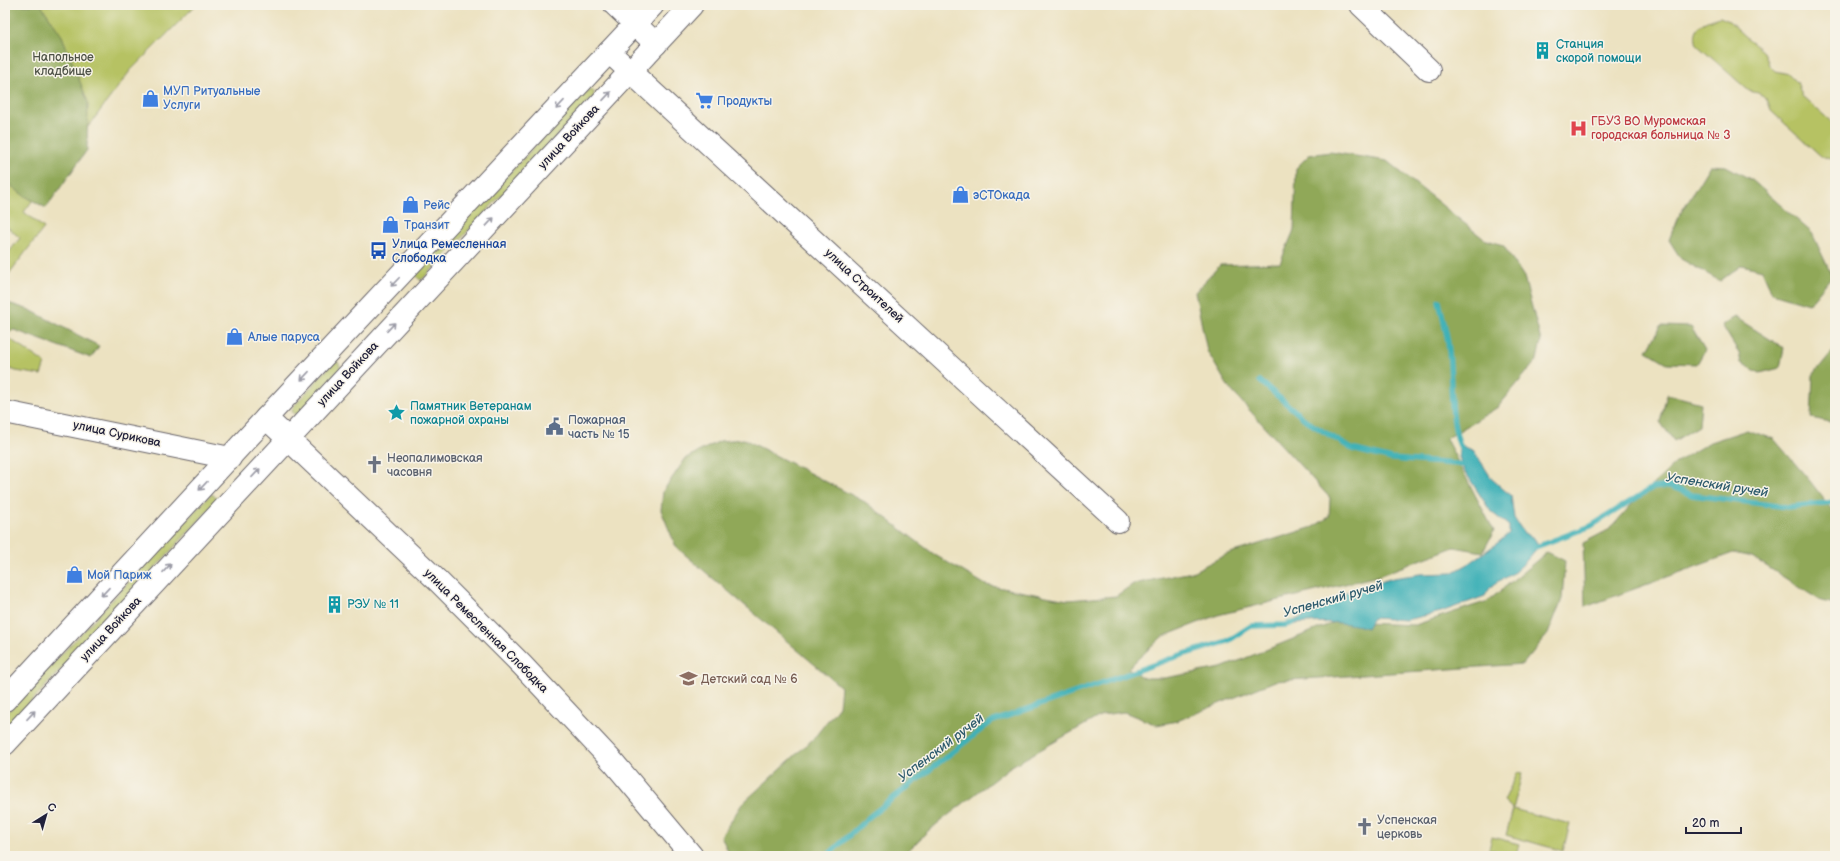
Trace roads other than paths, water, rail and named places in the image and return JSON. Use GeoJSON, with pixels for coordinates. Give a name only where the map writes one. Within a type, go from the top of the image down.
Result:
{"type":"FeatureCollection","features":[{"type":"Feature","properties":{"kind":"main road"},"geometry":{"type":"LineString","coordinates":[[615,5],[656,44]]}},
{"type":"Feature","properties":{"kind":"main road"},"geometry":{"type":"LineString","coordinates":[[5,700],[266,418],[654,5]]}},
{"type":"Feature","properties":{"kind":"main road","name":"улица Войкова"},"geometry":{"type":"LineString","coordinates":[[5,744],[692,5]]}},
{"type":"Feature","properties":{"kind":"main road"},"geometry":{"type":"LineString","coordinates":[[1361,5],[1429,70]]}},
{"type":"Feature","properties":{"kind":"main road","name":"улица Строителей"},"geometry":{"type":"LineString","coordinates":[[609,52],[1118,521]]}},
{"type":"Feature","properties":{"kind":"main road","name":"улица Сурикова"},"geometry":{"type":"LineString","coordinates":[[5,412],[230,458]]}},
{"type":"Feature","properties":{"kind":"main road","name":"улица Ремесленная Слободка"},"geometry":{"type":"LineString","coordinates":[[266,418],[439,582],[522,665],[614,762],[692,856]]}},
{"type":"Feature","properties":{"kind":"water"},"geometry":{"type":"Polygon","coordinates":[[[1459,444],[1474,451],[1492,479],[1511,496],[1514,518],[1524,533],[1534,538],[1539,546],[1524,564],[1513,573],[1491,586],[1485,596],[1441,612],[1406,620],[1373,618],[1367,628],[1357,625],[1337,623],[1285,625],[1329,604],[1346,592],[1393,578],[1420,574],[1452,573],[1470,563],[1509,533],[1509,526],[1491,512],[1464,470],[1459,457],[1459,444]]]}},
{"type":"Feature","properties":{"kind":"waterway"},"geometry":{"type":"LineString","coordinates":[[1439,301],[1448,343],[1455,426],[1462,450]]}},
{"type":"Feature","properties":{"kind":"waterway"},"geometry":{"type":"LineString","coordinates":[[1260,381],[1308,422],[1352,449],[1392,459],[1469,465]]}},
{"type":"Feature","properties":{"kind":"waterway","name":"Успенский ручей"},"geometry":{"type":"LineString","coordinates":[[1533,548],[1591,526],[1652,488],[1670,486],[1692,495],[1787,507],[1835,502]]}},
{"type":"Feature","properties":{"kind":"waterway","name":"Успенский ручей"},"geometry":{"type":"LineString","coordinates":[[827,856],[869,817],[991,722],[1178,656],[1228,641],[1251,626],[1285,625],[1292,623]]}},
{"type":"Feature","properties":{"kind":"place","name":"Станция скорой помощи"},"geometry":{"type":"Point","coordinates":[1543,51]}},
{"type":"Feature","properties":{"kind":"place","name":"МУП Ритуальные Услуги"},"geometry":{"type":"Point","coordinates":[150,98]}},
{"type":"Feature","properties":{"kind":"place","name":"Продукты"},"geometry":{"type":"Point","coordinates":[704,101]}},
{"type":"Feature","properties":{"kind":"place","name":"ГБУЗ ВО Муромская городская больница № 3"},"geometry":{"type":"Point","coordinates":[1578,128]}},
{"type":"Feature","properties":{"kind":"place","name":"эСТОкада"},"geometry":{"type":"Point","coordinates":[960,195]}},
{"type":"Feature","properties":{"kind":"place","name":"Рейс"},"geometry":{"type":"Point","coordinates":[410,205]}},
{"type":"Feature","properties":{"kind":"place","name":"Транзит"},"geometry":{"type":"Point","coordinates":[391,225]}},
{"type":"Feature","properties":{"kind":"place","name":"Улица Ремесленная Слободка"},"geometry":{"type":"Point","coordinates":[379,251]}},
{"type":"Feature","properties":{"kind":"place","name":"Алые паруса"},"geometry":{"type":"Point","coordinates":[235,337]}},
{"type":"Feature","properties":{"kind":"place","name":"Памятник Ветеранам пожарной охраны"},"geometry":{"type":"Point","coordinates":[397,413]}},
{"type":"Feature","properties":{"kind":"place","name":"Пожарная часть № 15"},"geometry":{"type":"Point","coordinates":[555,427]}},
{"type":"Feature","properties":{"kind":"place","name":"Неопалимовская часовня"},"geometry":{"type":"Point","coordinates":[374,465]}},
{"type":"Feature","properties":{"kind":"place","name":"Мой Париж"},"geometry":{"type":"Point","coordinates":[74,575]}},
{"type":"Feature","properties":{"kind":"place","name":"РЭУ № 11"},"geometry":{"type":"Point","coordinates":[334,604]}},
{"type":"Feature","properties":{"kind":"place","name":"Детский сад № 6"},"geometry":{"type":"Point","coordinates":[688,679]}},
{"type":"Feature","properties":{"kind":"place","name":"Успенская церковь"},"geometry":{"type":"Point","coordinates":[1364,827]}},
{"type":"Feature","properties":{"kind":"park label","name":"Напольное кладбище"},"geometry":{"type":"Point","coordinates":[63,64]}}]}
